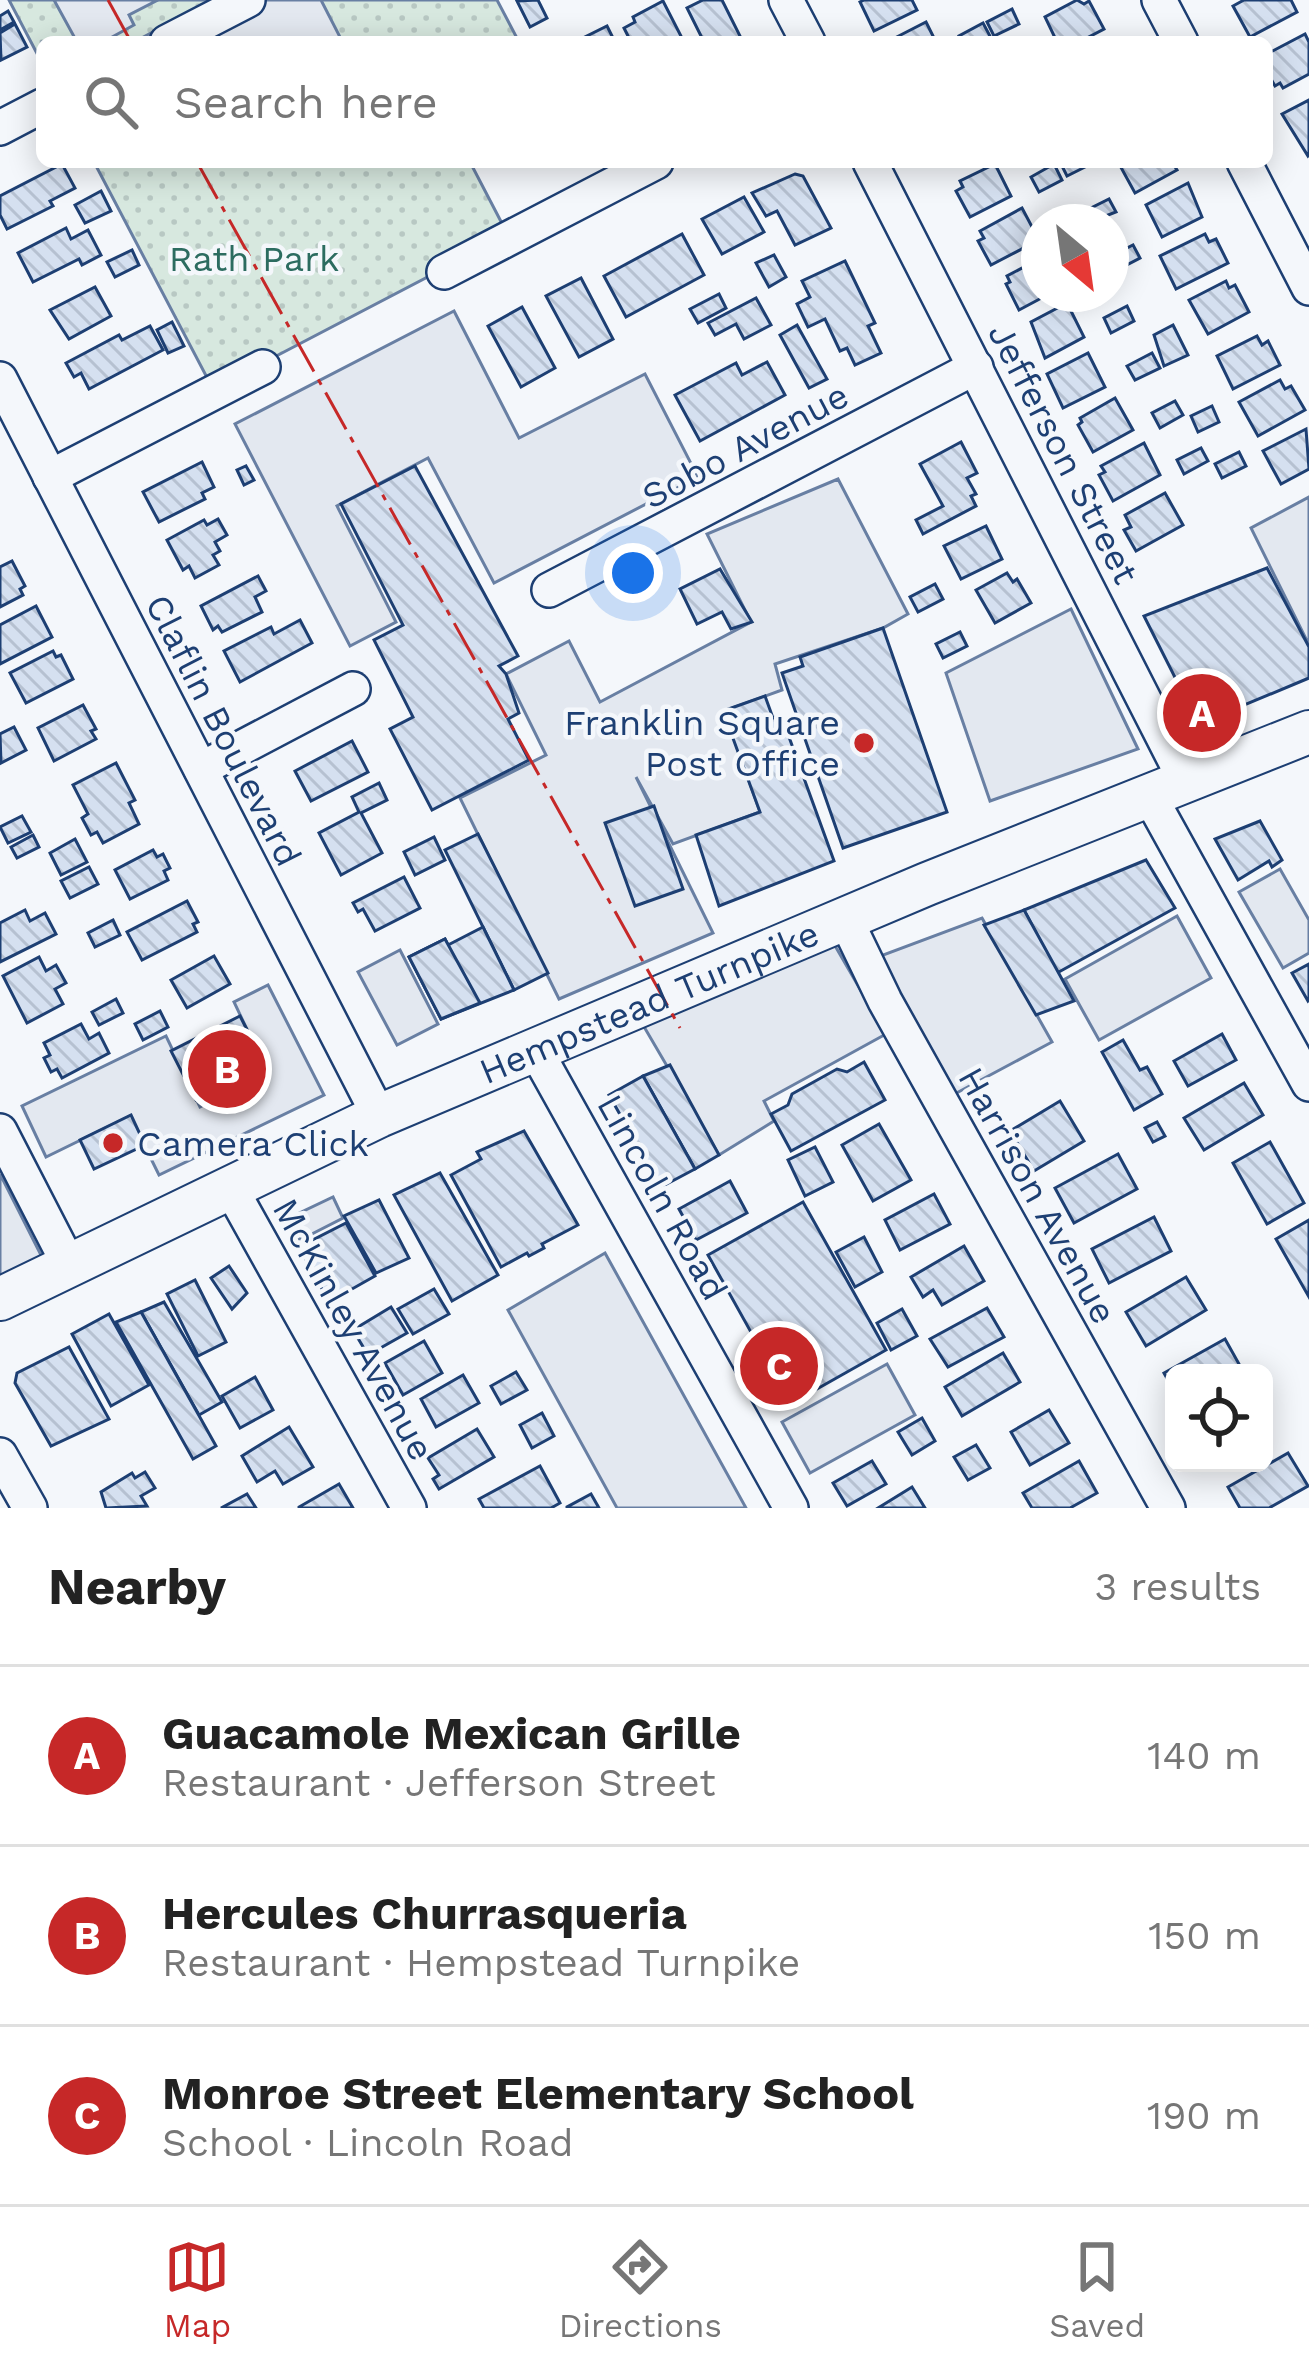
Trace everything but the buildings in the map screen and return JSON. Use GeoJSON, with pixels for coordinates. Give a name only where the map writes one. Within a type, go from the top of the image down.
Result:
{"type":"FeatureCollection","features":[{"type":"Feature","properties":{"kind":"main road","name":"Hempstead Turnpike"},"geometry":{"type":"LineString","coordinates":[[0,1299],[379,1116],[845,918],[1309,732]]}},
{"type":"Feature","properties":{"kind":"street"},"geometry":{"type":"LineString","coordinates":[[179,36],[248,0]]}},
{"type":"Feature","properties":{"kind":"street"},"geometry":{"type":"LineString","coordinates":[[786,0],[805,36]]}},
{"type":"Feature","properties":{"kind":"street"},"geometry":{"type":"LineString","coordinates":[[1160,0],[1178,36]]}},
{"type":"Feature","properties":{"kind":"street"},"geometry":{"type":"LineString","coordinates":[[0,128],[36,109]]}},
{"type":"Feature","properties":{"kind":"street"},"geometry":{"type":"LineString","coordinates":[[444,272],[644,168]]}},
{"type":"Feature","properties":{"kind":"street","name":"Jefferson Street"},"geometry":{"type":"LineString","coordinates":[[873,168],[976,367],[1168,789],[1309,1084]]}},
{"type":"Feature","properties":{"kind":"street"},"geometry":{"type":"LineString","coordinates":[[1247,168],[1309,288]]}},
{"type":"Feature","properties":{"kind":"street"},"geometry":{"type":"LineString","coordinates":[[50,477],[262,367]]}},
{"type":"Feature","properties":{"kind":"street","name":"Sobo Avenue"},"geometry":{"type":"LineString","coordinates":[[549,590],[976,367]]}},
{"type":"Feature","properties":{"kind":"street","name":"Claflin Boulevard"},"geometry":{"type":"LineString","coordinates":[[0,379],[379,1116]]}},
{"type":"Feature","properties":{"kind":"street"},"geometry":{"type":"LineString","coordinates":[[201,769],[353,689]]}},
{"type":"Feature","properties":{"kind":"street","name":"Harrison Avenue"},"geometry":{"type":"LineString","coordinates":[[845,918],[885,1001],[1168,1508]]}},
{"type":"Feature","properties":{"kind":"street","name":"Lincoln Road"},"geometry":{"type":"LineString","coordinates":[[536,1051],[791,1508]]}},
{"type":"Feature","properties":{"kind":"street"},"geometry":{"type":"LineString","coordinates":[[0,1131],[69,1265]]}},
{"type":"Feature","properties":{"kind":"street","name":"McKinley Avenue"},"geometry":{"type":"LineString","coordinates":[[230,1187],[409,1508]]}},
{"type":"Feature","properties":{"kind":"street"},"geometry":{"type":"LineString","coordinates":[[0,1455],[30,1508]]}},
{"type":"Feature","properties":{"kind":"green space"},"geometry":{"type":"Polygon","coordinates":[[[9,0],[497,0],[516,36],[36,36],[36,52],[9,0]]]}},
{"type":"Feature","properties":{"kind":"green space","name":"Rath Park"},"geometry":{"type":"Polygon","coordinates":[[[97,168],[473,168],[508,235],[213,389],[97,168]]]}},
{"type":"Feature","properties":{"kind":"shaded area"},"geometry":{"type":"Polygon","coordinates":[[[54,0],[158,0],[129,15],[134,25],[114,36],[74,36],[54,0]]]}},
{"type":"Feature","properties":{"kind":"shaded area"},"geometry":{"type":"Polygon","coordinates":[[[213,0],[321,0],[339,36],[145,36],[213,0]]]}},
{"type":"Feature","properties":{"kind":"shaded area"},"geometry":{"type":"Polygon","coordinates":[[[454,311],[519,438],[645,374],[698,477],[494,583],[428,458],[337,506],[396,622],[350,646],[235,424],[454,311]]]}},
{"type":"Feature","properties":{"kind":"shaded area"},"geometry":{"type":"Polygon","coordinates":[[[838,479],[908,614],[883,628],[775,664],[782,690],[724,711],[760,812],[673,844],[636,777],[713,933],[559,999],[460,798],[546,755],[506,674],[569,641],[600,702],[751,622],[707,534],[838,479]]]}},
{"type":"Feature","properties":{"kind":"shaded area"},"geometry":{"type":"Polygon","coordinates":[[[1309,497],[1309,645],[1251,528],[1309,497]]]}},
{"type":"Feature","properties":{"kind":"shaded area"},"geometry":{"type":"Polygon","coordinates":[[[1071,609],[1138,749],[990,801],[946,673],[1071,609]]]}},
{"type":"Feature","properties":{"kind":"shaded area"},"geometry":{"type":"Polygon","coordinates":[[[1280,869],[1309,920],[1309,953],[1283,968],[1239,892],[1280,869]]]}},
{"type":"Feature","properties":{"kind":"shaded area"},"geometry":{"type":"Polygon","coordinates":[[[1177,916],[1211,978],[1099,1040],[1065,979],[1177,916]]]}},
{"type":"Feature","properties":{"kind":"shaded area"},"geometry":{"type":"Polygon","coordinates":[[[982,918],[1052,1042],[949,1097],[875,958],[982,918]]]}},
{"type":"Feature","properties":{"kind":"shaded area"},"geometry":{"type":"Polygon","coordinates":[[[834,944],[886,1034],[764,1101],[774,1121],[719,1155],[643,1025],[834,944]]]}},
{"type":"Feature","properties":{"kind":"shaded area"},"geometry":{"type":"Polygon","coordinates":[[[400,950],[438,1024],[397,1045],[358,972],[400,950]]]}},
{"type":"Feature","properties":{"kind":"shaded area"},"geometry":{"type":"Polygon","coordinates":[[[268,985],[324,1095],[159,1175],[130,1116],[46,1157],[22,1106],[166,1036],[200,1107],[237,1088],[234,1080],[264,1065],[234,1002],[268,985]]]}},
{"type":"Feature","properties":{"kind":"shaded area"},"geometry":{"type":"Polygon","coordinates":[[[0,1174],[45,1263],[0,1286],[0,1174]]]}},
{"type":"Feature","properties":{"kind":"shaded area"},"geometry":{"type":"Polygon","coordinates":[[[333,1197],[343,1218],[300,1240],[289,1218],[333,1197]]]}},
{"type":"Feature","properties":{"kind":"shaded area"},"geometry":{"type":"Polygon","coordinates":[[[605,1253],[746,1508],[617,1508],[508,1310],[605,1253]]]}},
{"type":"Feature","properties":{"kind":"shaded area"},"geometry":{"type":"Polygon","coordinates":[[[887,1364],[915,1415],[810,1473],[782,1422],[887,1364]]]}},
{"type":"Feature","properties":{"kind":"power"},"geometry":{"type":"LineString","coordinates":[[108,0],[128,36]]}},
{"type":"Feature","properties":{"kind":"power"},"geometry":{"type":"LineString","coordinates":[[200,168],[680,1028]]}},
{"type":"Feature","properties":{"kind":"place","name":"Guacamole Mexican Grille"},"geometry":{"type":"Point","coordinates":[1202,713]}},
{"type":"Feature","properties":{"kind":"place","name":"Franklin Square Post Office"},"geometry":{"type":"Point","coordinates":[864,743]}},
{"type":"Feature","properties":{"kind":"place","name":"Hercules Churrasqueria"},"geometry":{"type":"Point","coordinates":[227,1069]}},
{"type":"Feature","properties":{"kind":"place","name":"Camera Click"},"geometry":{"type":"Point","coordinates":[113,1143]}},
{"type":"Feature","properties":{"kind":"place","name":"Monroe Street Elementary School"},"geometry":{"type":"Point","coordinates":[779,1366]}}]}
